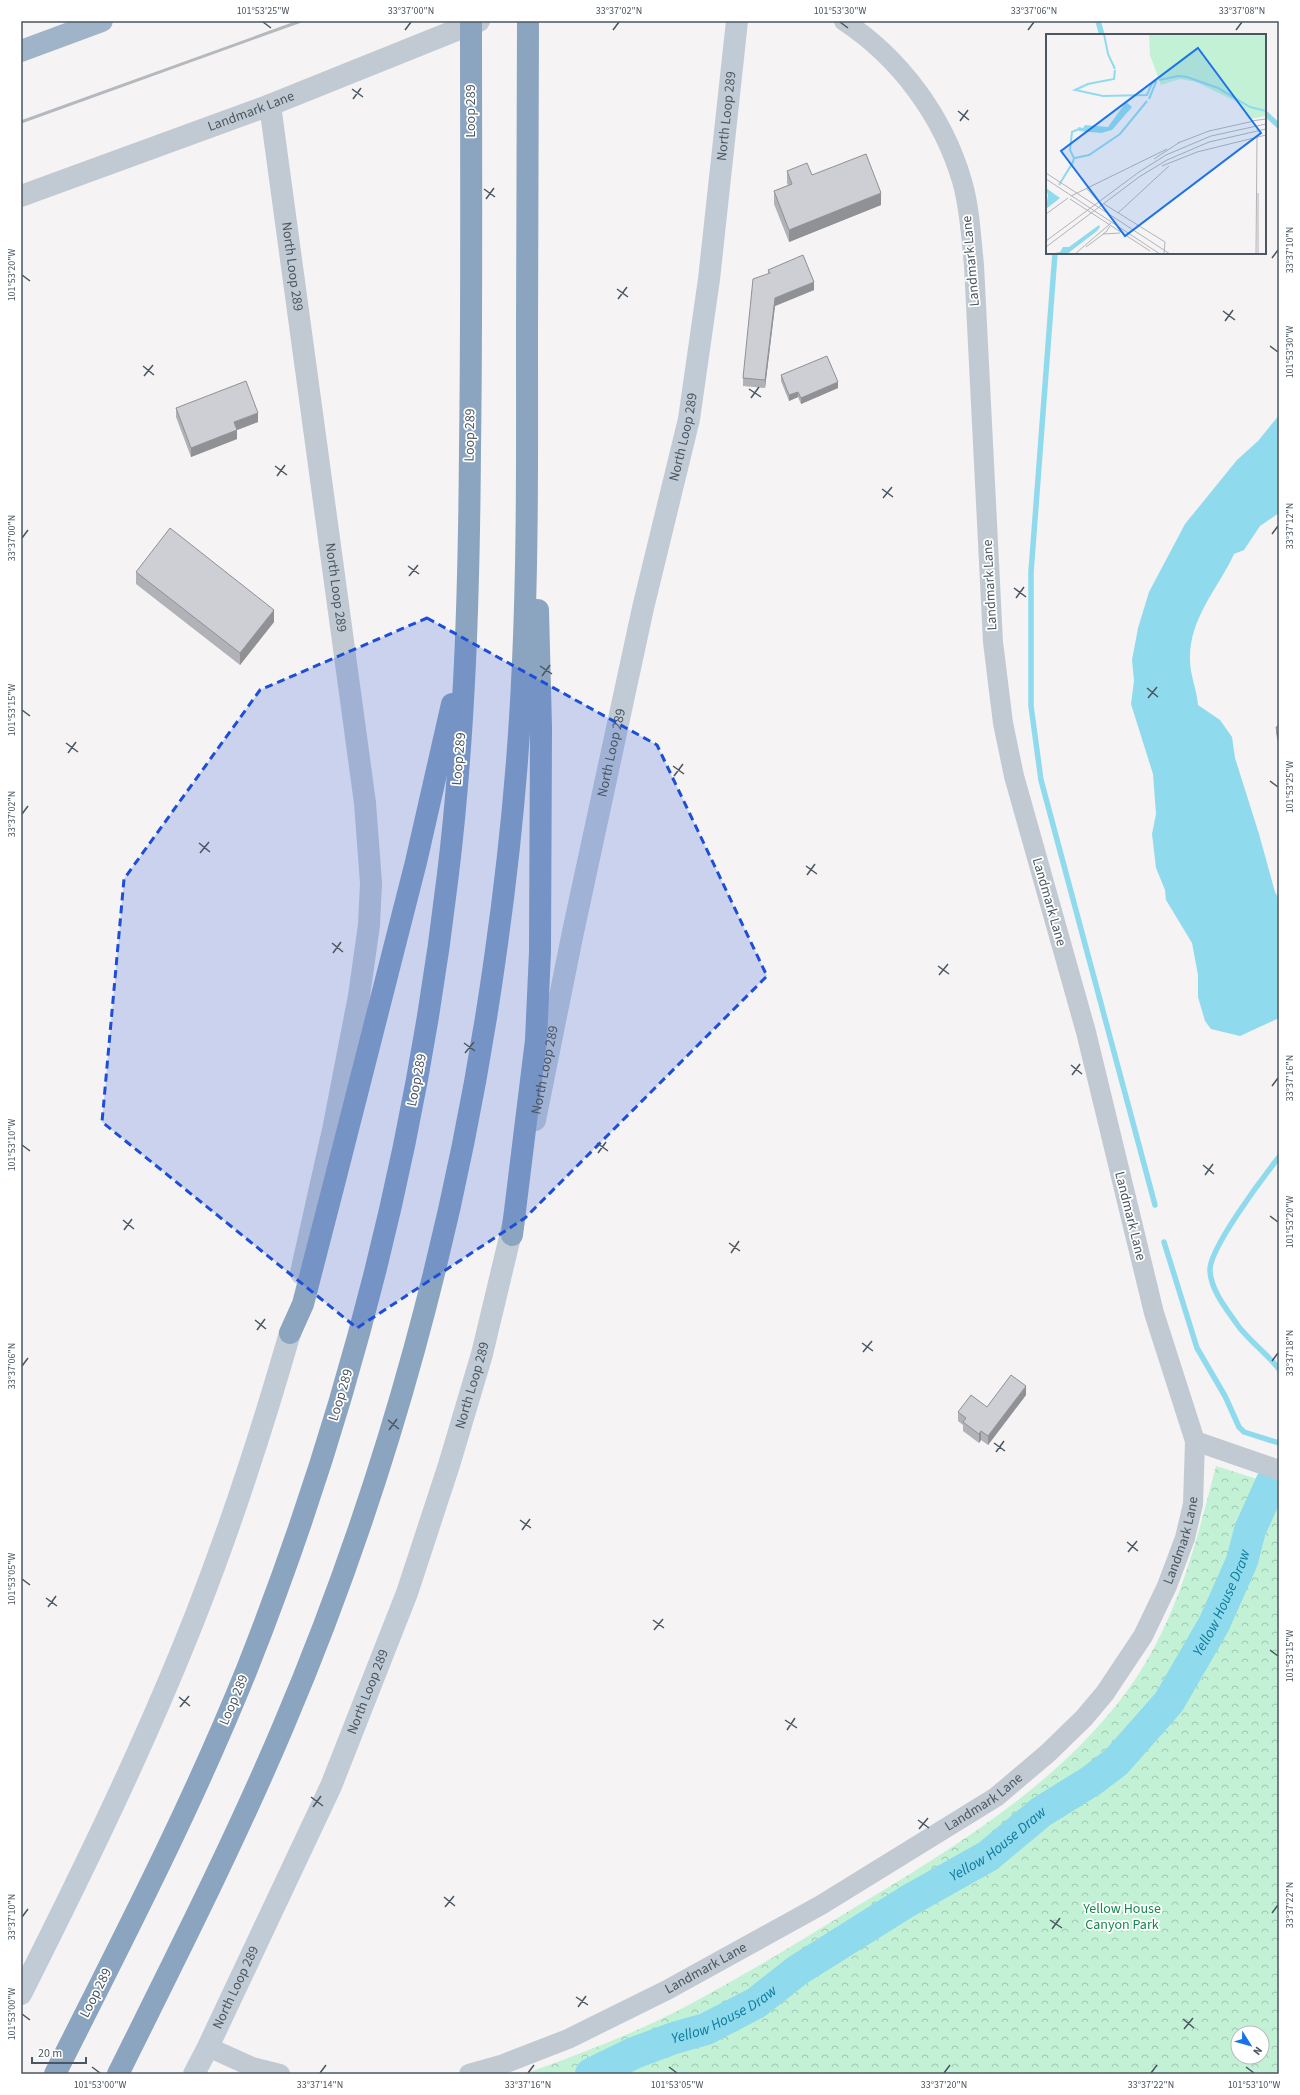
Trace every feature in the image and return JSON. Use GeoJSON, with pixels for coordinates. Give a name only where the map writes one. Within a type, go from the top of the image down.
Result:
{"type":"FeatureCollection","features":[{"type":"Feature","properties":{"kind":"highway"},"geometry":{"type":"LineString","coordinates":[[21,50],[102,21]]}},
{"type":"Feature","properties":{"kind":"highway","name":"Loop 289"},"geometry":{"type":"LineString","coordinates":[[55,2074],[149,1889],[207,1763],[246,1670],[304,1515],[344,1389],[378,1264],[419,1072],[436,969],[449,872],[465,681],[469,576],[471,21]]}},
{"type":"Feature","properties":{"kind":"highway"},"geometry":{"type":"LineString","coordinates":[[118,2074],[213,1882],[249,1804],[313,1652],[362,1517],[392,1423],[440,1248],[477,1070],[496,952],[510,833],[523,664],[527,437],[528,21]]}},
{"type":"Feature","properties":{"kind":"highway"},"geometry":{"type":"LineString","coordinates":[[512,1235],[536,1040],[540,952],[541,728],[539,626],[527,437]]}},
{"type":"Feature","properties":{"kind":"highway"},"geometry":{"type":"LineString","coordinates":[[290,1333],[303,1304],[416,862],[450,714],[469,576]]}},
{"type":"Feature","properties":{"kind":"main road","name":"North Loop 289"},"geometry":{"type":"LineString","coordinates":[[194,2074],[331,1786],[407,1593],[449,1465],[482,1354],[512,1235],[573,932],[643,608],[689,419],[709,279],[737,21]]}},
{"type":"Feature","properties":{"kind":"main road","name":"North Loop 289"},"geometry":{"type":"LineString","coordinates":[[21,1994],[26,1976],[143,1739],[197,1612],[237,1502],[290,1333]]}},
{"type":"Feature","properties":{"kind":"street","name":"Landmark Lane"},"geometry":{"type":"LineString","coordinates":[[21,196],[270,105],[479,21]]}},
{"type":"Feature","properties":{"kind":"street","name":"Landmark Lane"},"geometry":{"type":"LineString","coordinates":[[469,2074],[501,2064],[568,2039],[624,2012],[727,1958],[821,1905],[996,1798],[1048,1753],[1084,1718],[1109,1687],[1143,1636],[1167,1586],[1186,1538],[1193,1504],[1195,1441],[1154,1313],[1086,1032],[1014,776],[1003,723],[993,642],[974,265],[970,227],[962,182],[949,143],[923,99],[886,53],[844,21]]}},
{"type":"Feature","properties":{"kind":"street","name":"North Loop 289"},"geometry":{"type":"LineString","coordinates":[[270,105],[364,795],[371,883],[368,925],[359,996],[333,1130],[294,1301],[290,1333]]}},
{"type":"Feature","properties":{"kind":"street"},"geometry":{"type":"LineString","coordinates":[[1195,1441],[1279,1470]]}},
{"type":"Feature","properties":{"kind":"street"},"geometry":{"type":"LineString","coordinates":[[208,2047],[252,2067],[280,2074]]}},
{"type":"Feature","properties":{"kind":"highlighted area"},"geometry":{"type":"Polygon","coordinates":[[[427,618],[657,745],[767,976],[525,1218],[357,1328],[102,1122],[124,879],[260,690],[427,618]]]}},
{"type":"Feature","properties":{"kind":"green space","name":"Yellow House Canyon Park"},"geometry":{"type":"Polygon","coordinates":[[[1216,1466],[1279,1486],[1279,2074],[524,2074],[623,2036],[681,2009],[724,1986],[924,1865],[998,1816],[1032,1789],[1066,1760],[1097,1728],[1125,1694],[1143,1668],[1171,1613],[1182,1584],[1200,1526],[1216,1466]]]}},
{"type":"Feature","properties":{"kind":"water"},"geometry":{"type":"Polygon","coordinates":[[[1279,415],[1279,513],[1260,526],[1244,550],[1234,554],[1199,617],[1191,645],[1190,660],[1198,705],[1220,720],[1232,737],[1235,758],[1259,834],[1275,892],[1279,899],[1279,1018],[1240,1036],[1211,1029],[1205,1021],[1198,997],[1198,975],[1192,943],[1166,900],[1165,890],[1156,868],[1152,834],[1156,814],[1153,774],[1131,704],[1134,681],[1132,660],[1138,628],[1149,592],[1185,524],[1237,460],[1258,441],[1279,415]]]}},
{"type":"Feature","properties":{"kind":"building"},"geometry":{"type":"Polygon","coordinates":[[[866,154],[881,193],[789,230],[774,191],[792,184],[787,171],[807,163],[812,175],[866,154]]]}},
{"type":"Feature","properties":{"kind":"building"},"geometry":{"type":"Polygon","coordinates":[[[803,255],[814,282],[775,298],[765,380],[743,378],[753,279],[770,273],[768,270],[803,255]]]}},
{"type":"Feature","properties":{"kind":"building"},"geometry":{"type":"Polygon","coordinates":[[[827,356],[838,382],[801,398],[798,392],[789,395],[781,375],[827,356]]]}},
{"type":"Feature","properties":{"kind":"building"},"geometry":{"type":"Polygon","coordinates":[[[246,381],[258,413],[234,422],[237,430],[191,448],[176,408],[246,381]]]}},
{"type":"Feature","properties":{"kind":"building"},"geometry":{"type":"Polygon","coordinates":[[[170,528],[274,610],[240,653],[136,572],[170,528]]]}},
{"type":"Feature","properties":{"kind":"building"},"geometry":{"type":"Polygon","coordinates":[[[1279,726],[1279,743],[1276,727],[1279,726]]]}},
{"type":"Feature","properties":{"kind":"building"},"geometry":{"type":"Polygon","coordinates":[[[1011,1375],[1026,1386],[988,1436],[981,1431],[979,1434],[963,1422],[966,1418],[958,1412],[971,1395],[987,1407],[1011,1375]]]}},
{"type":"Feature","properties":{"kind":"waterway"},"geometry":{"type":"LineString","coordinates":[[1098,21],[1102,34]]}},
{"type":"Feature","properties":{"kind":"waterway"},"geometry":{"type":"LineString","coordinates":[[1266,114],[1279,126]]}},
{"type":"Feature","properties":{"kind":"waterway"},"geometry":{"type":"LineString","coordinates":[[1055,254],[1031,572],[1031,706],[1041,780],[1155,1205]]}},
{"type":"Feature","properties":{"kind":"waterway","name":"Yellow House Draw"},"geometry":{"type":"LineString","coordinates":[[1279,1157],[1238,1213],[1227,1231],[1212,1261],[1210,1271],[1213,1286],[1239,1327],[1279,1369]]}},
{"type":"Feature","properties":{"kind":"waterway"},"geometry":{"type":"LineString","coordinates":[[1164,1242],[1197,1348],[1225,1396],[1239,1427],[1244,1432],[1279,1443]]}},
{"type":"Feature","properties":{"kind":"waterway","name":"Yellow House Draw"},"geometry":{"type":"LineString","coordinates":[[591,2074],[634,2053],[674,2038],[706,2029],[756,2003],[798,1970],[908,1901],[988,1856],[1041,1812],[1091,1781],[1116,1762],[1169,1702],[1214,1624],[1242,1561],[1250,1530],[1273,1479]]}},
{"type":"Feature","properties":{"kind":"railway"},"geometry":{"type":"LineString","coordinates":[[21,122],[301,21]]}}]}
